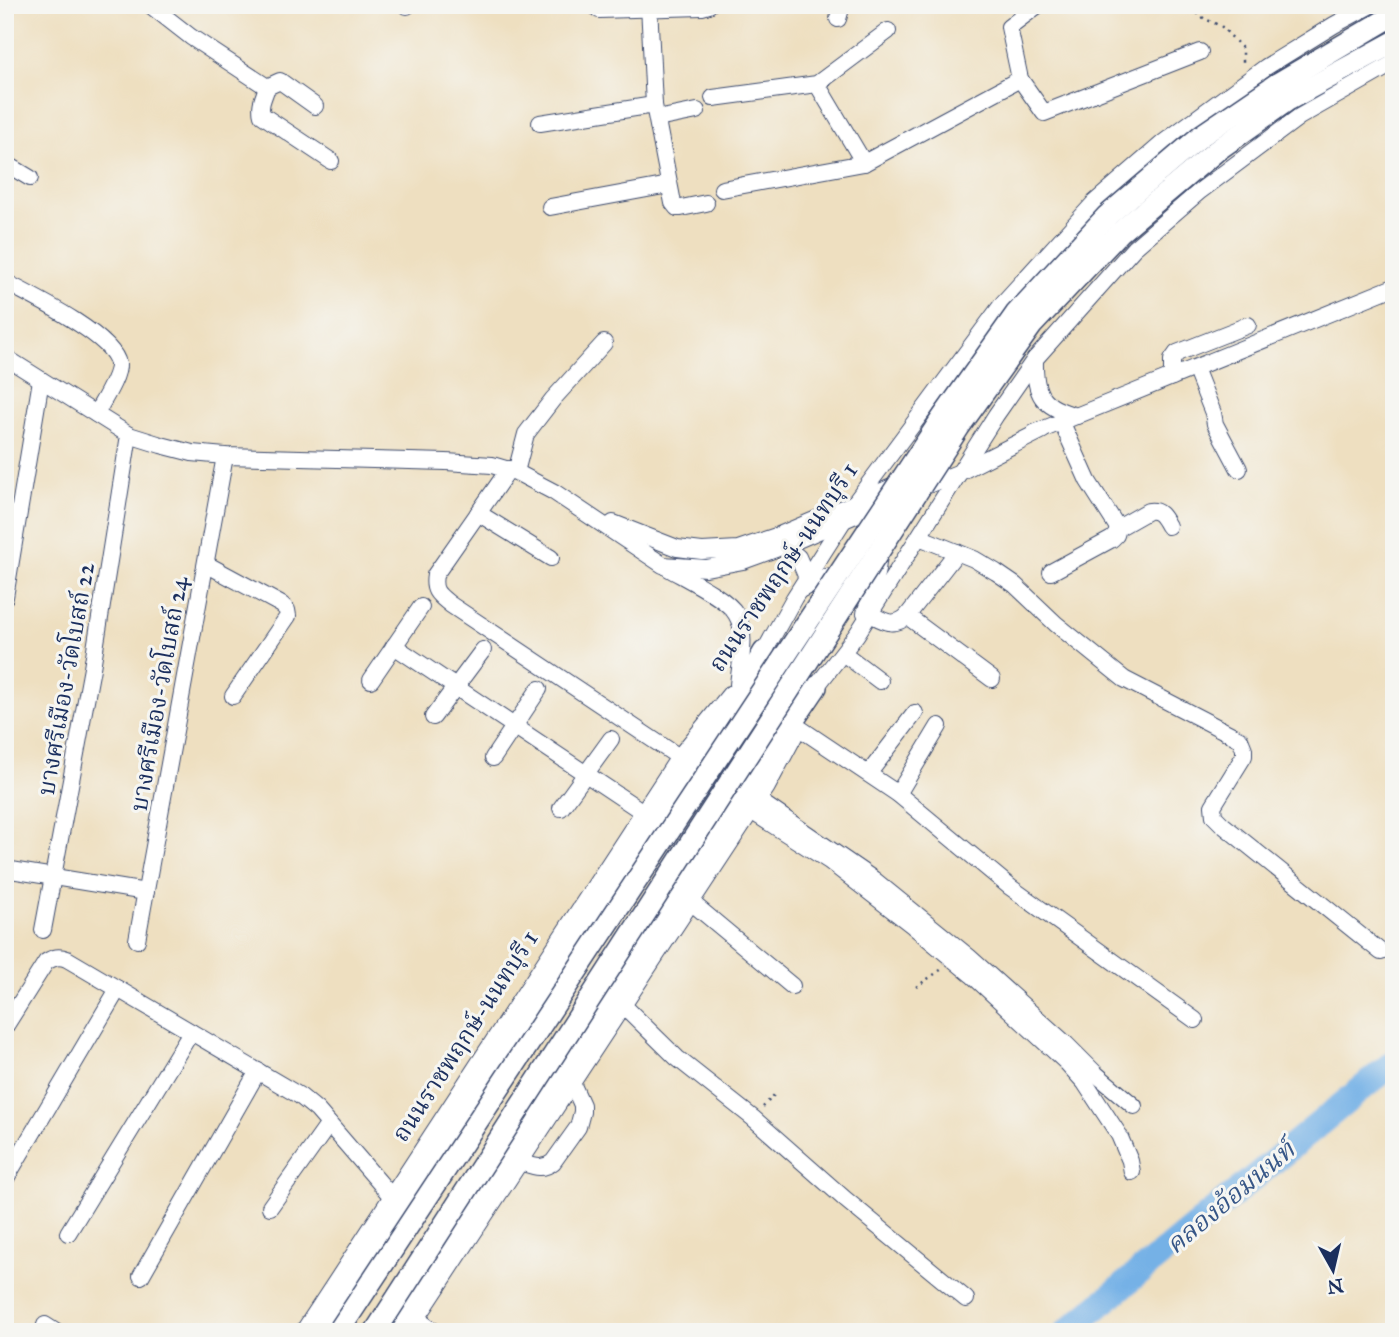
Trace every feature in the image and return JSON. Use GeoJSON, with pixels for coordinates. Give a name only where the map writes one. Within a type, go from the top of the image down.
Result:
{"type":"FeatureCollection","features":[{"type":"Feature","properties":{"kind":"main road","name":"ถนนราชพฤกษ์-นนทบุรี 1"},"geometry":{"type":"LineString","coordinates":[[375,1332],[959,427],[1032,325],[1120,232],[1283,92],[1394,15]]}},
{"type":"Feature","properties":{"kind":"main road","name":"ถนนราชพฤกษ์-นนทบุรี 1"},"geometry":{"type":"LineString","coordinates":[[338,1332],[943,417],[1016,314],[1107,216],[1202,135],[1283,92],[1394,41]]}},
{"type":"Feature","properties":{"kind":"main road"},"geometry":{"type":"LineString","coordinates":[[323,1332],[337,1306],[625,866],[720,728],[764,652]]}},
{"type":"Feature","properties":{"kind":"main road"},"geometry":{"type":"LineString","coordinates":[[389,1332],[682,899],[816,687]]}},
{"type":"Feature","properties":{"kind":"street"},"geometry":{"type":"LineString","coordinates":[[150,5],[191,37],[267,87]]}},
{"type":"Feature","properties":{"kind":"street"},"geometry":{"type":"LineString","coordinates":[[599,10],[709,5]]}},
{"type":"Feature","properties":{"kind":"street"},"geometry":{"type":"LineString","coordinates":[[1038,5],[1009,27],[1020,79],[1044,113],[1200,52]]}},
{"type":"Feature","properties":{"kind":"street","name":"ถนนราชพฤกษ์-นนทบุรี 1"},"geometry":{"type":"LineString","coordinates":[[303,1332],[679,757],[764,652],[803,584],[856,502],[1003,303],[1095,201],[1163,143],[1266,67],[1371,5]]}},
{"type":"Feature","properties":{"kind":"street"},"geometry":{"type":"LineString","coordinates":[[649,7],[656,112],[673,203],[677,208],[706,203]]}},
{"type":"Feature","properties":{"kind":"street"},"geometry":{"type":"LineString","coordinates":[[713,98],[817,84],[888,31]]}},
{"type":"Feature","properties":{"kind":"street"},"geometry":{"type":"LineString","coordinates":[[435,1332],[412,1326],[623,1005],[682,899],[767,787],[799,727],[816,687],[860,629],[870,606],[919,537],[1035,359],[1134,248],[1200,191],[1300,117],[1394,63]]}},
{"type":"Feature","properties":{"kind":"street"},"geometry":{"type":"LineString","coordinates":[[722,189],[864,163],[1020,79]]}},
{"type":"Feature","properties":{"kind":"street"},"geometry":{"type":"LineString","coordinates":[[315,106],[280,81],[267,87],[261,103],[262,115],[331,161]]}},
{"type":"Feature","properties":{"kind":"street"},"geometry":{"type":"LineString","coordinates":[[817,84],[864,163]]}},
{"type":"Feature","properties":{"kind":"street"},"geometry":{"type":"LineString","coordinates":[[540,122],[697,111]]}},
{"type":"Feature","properties":{"kind":"street"},"geometry":{"type":"LineString","coordinates":[[5,163],[30,178]]}},
{"type":"Feature","properties":{"kind":"street"},"geometry":{"type":"LineString","coordinates":[[550,207],[669,185]]}},
{"type":"Feature","properties":{"kind":"street"},"geometry":{"type":"LineString","coordinates":[[5,282],[80,323],[114,353],[118,366],[114,381],[96,414]]}},
{"type":"Feature","properties":{"kind":"street"},"geometry":{"type":"LineString","coordinates":[[585,512],[677,548],[702,551],[738,549],[779,535],[972,454],[1062,423],[1394,287]]}},
{"type":"Feature","properties":{"kind":"street"},"geometry":{"type":"LineString","coordinates":[[1172,377],[1172,360],[1177,354],[1248,324]]}},
{"type":"Feature","properties":{"kind":"street"},"geometry":{"type":"LineString","coordinates":[[604,343],[553,399],[526,434],[512,471],[478,513],[435,575],[433,585],[438,594],[462,612],[679,757]]}},
{"type":"Feature","properties":{"kind":"street"},"geometry":{"type":"LineString","coordinates":[[5,357],[130,435],[192,453],[492,464],[512,471],[554,492],[663,565],[728,603],[737,615],[742,633],[738,685]]}},
{"type":"Feature","properties":{"kind":"street"},"geometry":{"type":"LineString","coordinates":[[1035,359],[1039,393],[1047,403],[1061,412],[1077,416]]}},
{"type":"Feature","properties":{"kind":"street"},"geometry":{"type":"LineString","coordinates":[[1195,368],[1215,424],[1239,469]]}},
{"type":"Feature","properties":{"kind":"street"},"geometry":{"type":"LineString","coordinates":[[5,597],[41,380]]}},
{"type":"Feature","properties":{"kind":"street"},"geometry":{"type":"LineString","coordinates":[[939,390],[943,409],[952,421],[969,428],[988,428]]}},
{"type":"Feature","properties":{"kind":"street"},"geometry":{"type":"LineString","coordinates":[[1062,423],[1088,481],[1118,528]]}},
{"type":"Feature","properties":{"kind":"street"},"geometry":{"type":"LineString","coordinates":[[663,565],[706,568],[743,561],[960,471],[1043,430]]}},
{"type":"Feature","properties":{"kind":"street","name":"บางศรีเมือง-วัดโบสถ์ 22"},"geometry":{"type":"LineString","coordinates":[[43,930],[92,668],[130,435]]}},
{"type":"Feature","properties":{"kind":"street","name":"บางศรีเมือง-วัดโบสถ์ 24"},"geometry":{"type":"LineString","coordinates":[[137,940],[225,456]]}},
{"type":"Feature","properties":{"kind":"street"},"geometry":{"type":"LineString","coordinates":[[856,502],[871,508],[881,537],[870,606]]}},
{"type":"Feature","properties":{"kind":"street"},"geometry":{"type":"LineString","coordinates":[[1051,572],[1112,539],[1118,528],[1149,511],[1160,513],[1168,526]]}},
{"type":"Feature","properties":{"kind":"street"},"geometry":{"type":"LineString","coordinates":[[478,513],[551,558]]}},
{"type":"Feature","properties":{"kind":"street"},"geometry":{"type":"LineString","coordinates":[[919,537],[957,552],[1016,584],[1056,624],[1124,679],[1240,739],[1244,756],[1213,806],[1214,816],[1381,952]]}},
{"type":"Feature","properties":{"kind":"street"},"geometry":{"type":"LineString","coordinates":[[784,546],[798,557],[803,584],[821,577],[841,575],[857,582],[870,606],[891,624],[901,622],[907,617],[957,552]]}},
{"type":"Feature","properties":{"kind":"street"},"geometry":{"type":"LineString","coordinates":[[206,564],[287,610],[288,616],[233,696]]}},
{"type":"Feature","properties":{"kind":"street"},"geometry":{"type":"LineString","coordinates":[[371,680],[421,607]]}},
{"type":"Feature","properties":{"kind":"street"},"geometry":{"type":"LineString","coordinates":[[907,617],[992,679]]}},
{"type":"Feature","properties":{"kind":"street"},"geometry":{"type":"LineString","coordinates":[[394,646],[643,812]]}},
{"type":"Feature","properties":{"kind":"street"},"geometry":{"type":"LineString","coordinates":[[433,717],[483,650]]}},
{"type":"Feature","properties":{"kind":"street"},"geometry":{"type":"LineString","coordinates":[[843,653],[880,681]]}},
{"type":"Feature","properties":{"kind":"street"},"geometry":{"type":"LineString","coordinates":[[493,758],[540,689]]}},
{"type":"Feature","properties":{"kind":"street"},"geometry":{"type":"LineString","coordinates":[[869,773],[915,713]]}},
{"type":"Feature","properties":{"kind":"street"},"geometry":{"type":"LineString","coordinates":[[898,794],[939,726]]}},
{"type":"Feature","properties":{"kind":"street"},"geometry":{"type":"LineString","coordinates":[[799,727],[898,794],[1010,887],[1195,1020]]}},
{"type":"Feature","properties":{"kind":"street"},"geometry":{"type":"LineString","coordinates":[[561,808],[611,739]]}},
{"type":"Feature","properties":{"kind":"street"},"geometry":{"type":"LineString","coordinates":[[755,805],[913,926],[1067,1063],[1119,1135],[1132,1172]]}},
{"type":"Feature","properties":{"kind":"street"},"geometry":{"type":"LineString","coordinates":[[755,805],[873,879],[969,957],[1134,1106]]}},
{"type":"Feature","properties":{"kind":"street"},"geometry":{"type":"LineString","coordinates":[[5,869],[146,892]]}},
{"type":"Feature","properties":{"kind":"street"},"geometry":{"type":"LineString","coordinates":[[682,899],[792,986]]}},
{"type":"Feature","properties":{"kind":"street"},"geometry":{"type":"LineString","coordinates":[[5,1027],[47,962],[54,958],[67,959],[300,1096],[317,1110],[391,1197]]}},
{"type":"Feature","properties":{"kind":"street"},"geometry":{"type":"LineString","coordinates":[[5,1180],[118,989]]}},
{"type":"Feature","properties":{"kind":"street"},"geometry":{"type":"LineString","coordinates":[[623,1005],[677,1058],[753,1118],[846,1200],[966,1299]]}},
{"type":"Feature","properties":{"kind":"street"},"geometry":{"type":"LineString","coordinates":[[68,1233],[191,1032]]}},
{"type":"Feature","properties":{"kind":"street"},"geometry":{"type":"LineString","coordinates":[[141,1276],[258,1071]]}},
{"type":"Feature","properties":{"kind":"street"},"geometry":{"type":"LineString","coordinates":[[520,1162],[541,1168],[548,1166],[578,1128],[582,1105],[572,1083]]}},
{"type":"Feature","properties":{"kind":"street"},"geometry":{"type":"LineString","coordinates":[[270,1207],[329,1124]]}},
{"type":"Feature","properties":{"kind":"path"},"geometry":{"type":"LineString","coordinates":[[1185,5],[1221,26],[1241,47],[1243,67]]}},
{"type":"Feature","properties":{"kind":"path"},"geometry":{"type":"LineString","coordinates":[[916,987],[954,960]]}},
{"type":"Feature","properties":{"kind":"waterway","name":"คลองอ้อมนนท์"},"geometry":{"type":"LineString","coordinates":[[1067,1332],[1394,1062]]}}]}
